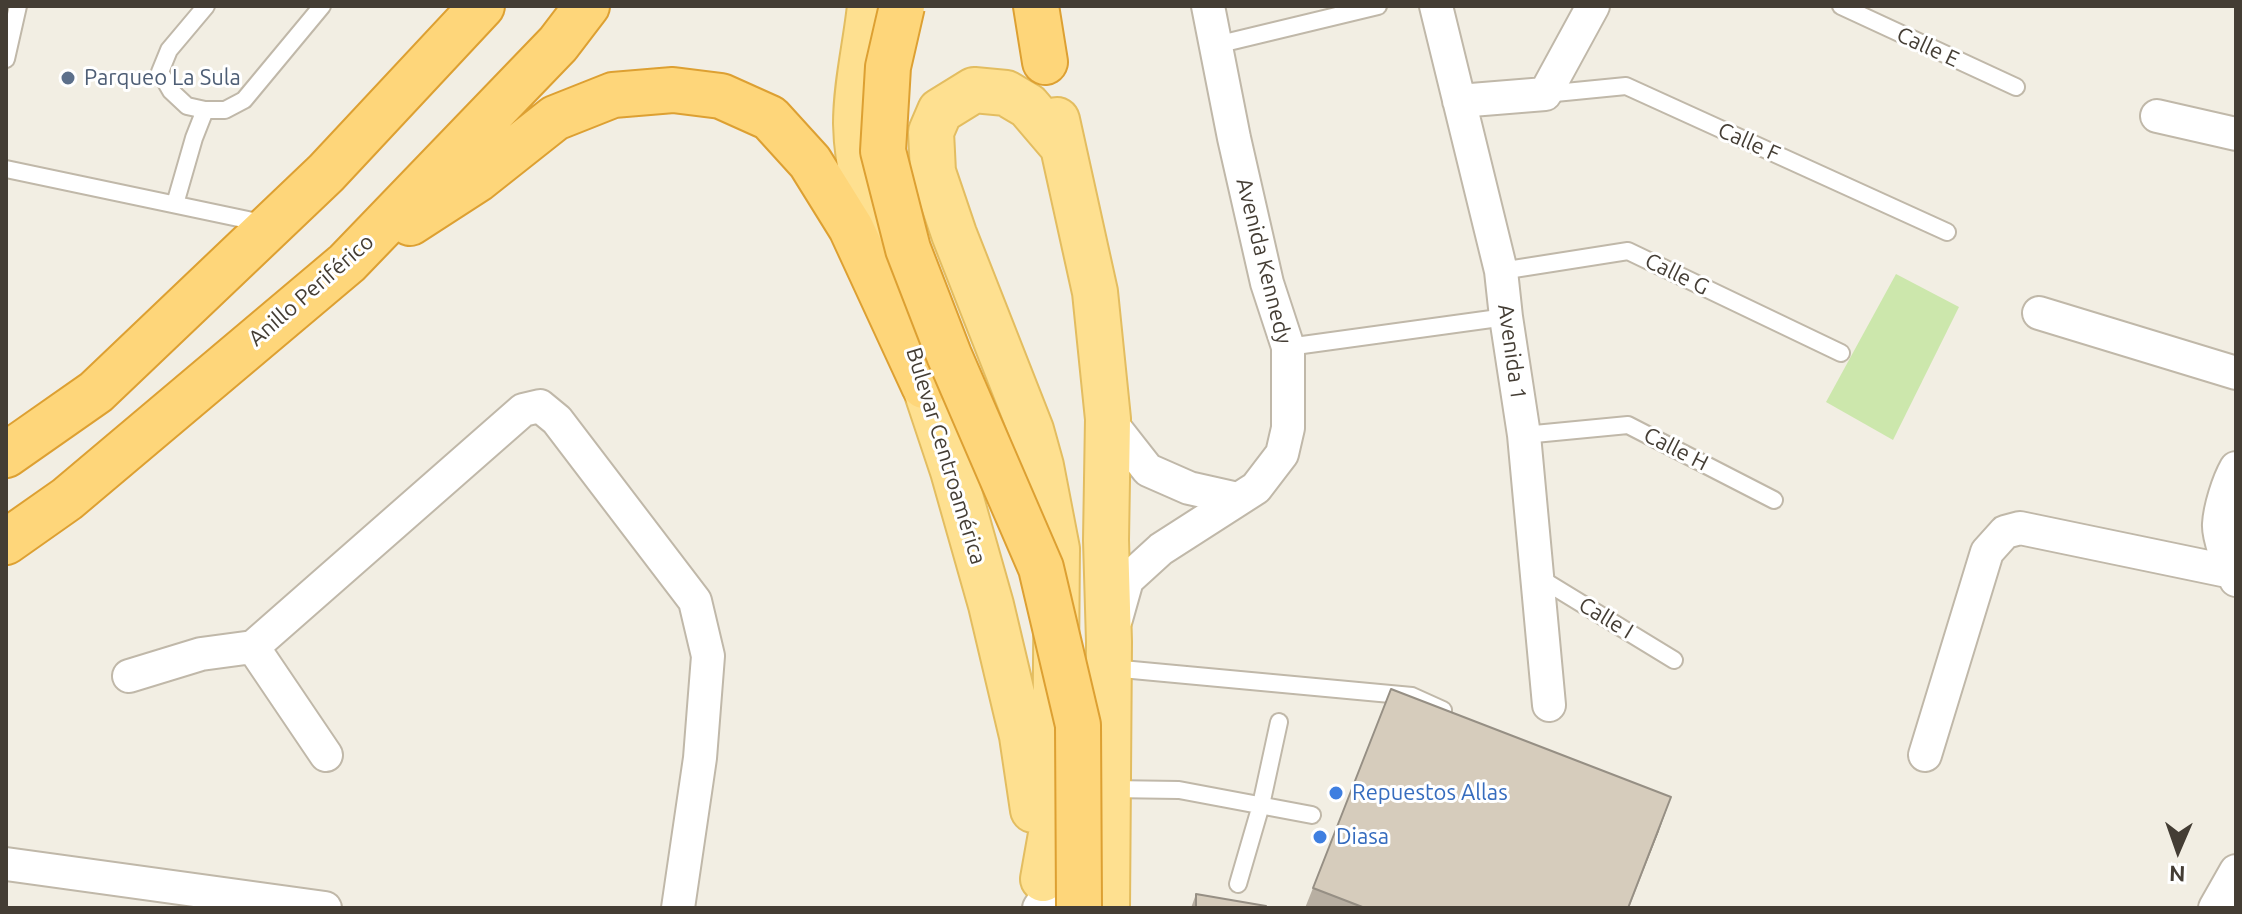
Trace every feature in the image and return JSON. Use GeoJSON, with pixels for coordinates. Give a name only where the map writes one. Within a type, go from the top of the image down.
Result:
{"type":"FeatureCollection","features":[{"type":"Feature","properties":{"kind":"highway"},"geometry":{"type":"LineString","coordinates":[[6,455],[96,392],[326,173],[482,6]]}},
{"type":"Feature","properties":{"kind":"highway","name":"Anillo Periférico"},"geometry":{"type":"LineString","coordinates":[[6,542],[67,499],[347,263],[558,44],[587,6]]}},
{"type":"Feature","properties":{"kind":"highway"},"geometry":{"type":"LineString","coordinates":[[902,6],[888,67],[883,151],[908,249],[949,355],[1041,568],[1078,725],[1050,901]]}},
{"type":"Feature","properties":{"kind":"highway"},"geometry":{"type":"LineString","coordinates":[[1036,6],[1045,62]]}},
{"type":"Feature","properties":{"kind":"highway"},"geometry":{"type":"LineString","coordinates":[[347,263],[478,179],[555,118],[613,95],[673,90],[721,96],[770,118],[810,162],[851,228],[924,386]]}},
{"type":"Feature","properties":{"kind":"main road","name":"Bulevar Centroamérica"},"geometry":{"type":"LineString","coordinates":[[870,6],[856,122],[872,219],[953,471],[991,605],[1022,736],[1050,901]]}},
{"type":"Feature","properties":{"kind":"main road"},"geometry":{"type":"LineString","coordinates":[[1027,6],[1045,62],[1095,292],[1108,419],[1107,908]]}},
{"type":"Feature","properties":{"kind":"main road"},"geometry":{"type":"LineString","coordinates":[[1050,901],[1055,779],[1057,549],[1031,430],[933,172],[931,132],[940,111],[974,90],[1006,93],[1028,106],[1063,147]]}},
{"type":"Feature","properties":{"kind":"street","name":"Avenida Kennedy"},"geometry":{"type":"LineString","coordinates":[[1109,655],[1127,580],[1161,549],[1256,488],[1282,454],[1288,428],[1288,347],[1267,283],[1208,6]]}},
{"type":"Feature","properties":{"kind":"street","name":"Avenida 1"},"geometry":{"type":"LineString","coordinates":[[1436,6],[1501,271],[1524,435],[1549,705]]}},
{"type":"Feature","properties":{"kind":"street"},"geometry":{"type":"LineString","coordinates":[[1459,101],[1545,94],[1593,6]]}},
{"type":"Feature","properties":{"kind":"street"},"geometry":{"type":"LineString","coordinates":[[2157,116],[2236,134]]}},
{"type":"Feature","properties":{"kind":"street"},"geometry":{"type":"LineString","coordinates":[[2039,313],[2236,373]]}},
{"type":"Feature","properties":{"kind":"street"},"geometry":{"type":"LineString","coordinates":[[129,676],[201,654],[253,647],[523,410],[540,406],[557,420],[695,601],[708,656],[700,758],[678,908]]}},
{"type":"Feature","properties":{"kind":"street"},"geometry":{"type":"LineString","coordinates":[[1108,419],[1148,470],[1189,488],[1238,499]]}},
{"type":"Feature","properties":{"kind":"street"},"geometry":{"type":"LineString","coordinates":[[2234,576],[2218,526],[2236,468]]}},
{"type":"Feature","properties":{"kind":"street"},"geometry":{"type":"LineString","coordinates":[[1925,755],[1987,552],[2005,532],[2020,528],[2234,576]]}},
{"type":"Feature","properties":{"kind":"street"},"geometry":{"type":"LineString","coordinates":[[253,647],[326,755]]}},
{"type":"Feature","properties":{"kind":"street"},"geometry":{"type":"LineString","coordinates":[[6,864],[325,908]]}},
{"type":"Feature","properties":{"kind":"street"},"geometry":{"type":"LineString","coordinates":[[2215,908],[2236,871]]}},
{"type":"Feature","properties":{"kind":"lane"},"geometry":{"type":"LineString","coordinates":[[6,59],[18,6]]}},
{"type":"Feature","properties":{"kind":"lane"},"geometry":{"type":"LineString","coordinates":[[206,6],[169,50],[160,72],[171,91],[187,106],[205,110],[225,110],[244,100],[322,6]]}},
{"type":"Feature","properties":{"kind":"lane"},"geometry":{"type":"LineString","coordinates":[[1216,45],[1378,6]]}},
{"type":"Feature","properties":{"kind":"lane","name":"Calle E"},"geometry":{"type":"LineString","coordinates":[[1841,6],[2016,87]]}},
{"type":"Feature","properties":{"kind":"lane","name":"Calle F"},"geometry":{"type":"LineString","coordinates":[[1545,94],[1626,86],[1947,232]]}},
{"type":"Feature","properties":{"kind":"lane"},"geometry":{"type":"LineString","coordinates":[[175,204],[205,110]]}},
{"type":"Feature","properties":{"kind":"lane"},"geometry":{"type":"LineString","coordinates":[[6,169],[272,225]]}},
{"type":"Feature","properties":{"kind":"lane","name":"Calle G"},"geometry":{"type":"LineString","coordinates":[[1501,271],[1628,251],[1841,353]]}},
{"type":"Feature","properties":{"kind":"lane"},"geometry":{"type":"LineString","coordinates":[[1288,347],[1506,317]]}},
{"type":"Feature","properties":{"kind":"lane","name":"Calle H"},"geometry":{"type":"LineString","coordinates":[[1524,435],[1628,425],[1774,500]]}},
{"type":"Feature","properties":{"kind":"lane","name":"Calle I"},"geometry":{"type":"LineString","coordinates":[[1537,576],[1674,660]]}},
{"type":"Feature","properties":{"kind":"lane"},"geometry":{"type":"LineString","coordinates":[[1109,655],[1412,696],[1453,715]]}},
{"type":"Feature","properties":{"kind":"lane"},"geometry":{"type":"LineString","coordinates":[[1238,884],[1261,805],[1279,722]]}},
{"type":"Feature","properties":{"kind":"lane"},"geometry":{"type":"LineString","coordinates":[[1108,789],[1179,790],[1312,815]]}},
{"type":"Feature","properties":{"kind":"green space"},"geometry":{"type":"Polygon","coordinates":[[[1896,274],[1959,307],[1893,440],[1826,402],[1896,274]]]}},
{"type":"Feature","properties":{"kind":"building"},"geometry":{"type":"Polygon","coordinates":[[[1391,689],[1671,797],[1628,908],[1365,908],[1313,888],[1391,689]]]}},
{"type":"Feature","properties":{"kind":"building"},"geometry":{"type":"Polygon","coordinates":[[[1196,894],[1266,906],[1196,908],[1196,894]]]}},
{"type":"Feature","properties":{"kind":"place","name":"Parqueo La Sula"},"geometry":{"type":"Point","coordinates":[68,78]}},
{"type":"Feature","properties":{"kind":"place","name":"Repuestos Allas"},"geometry":{"type":"Point","coordinates":[1336,793]}},
{"type":"Feature","properties":{"kind":"place","name":"Diasa"},"geometry":{"type":"Point","coordinates":[1320,837]}}]}
